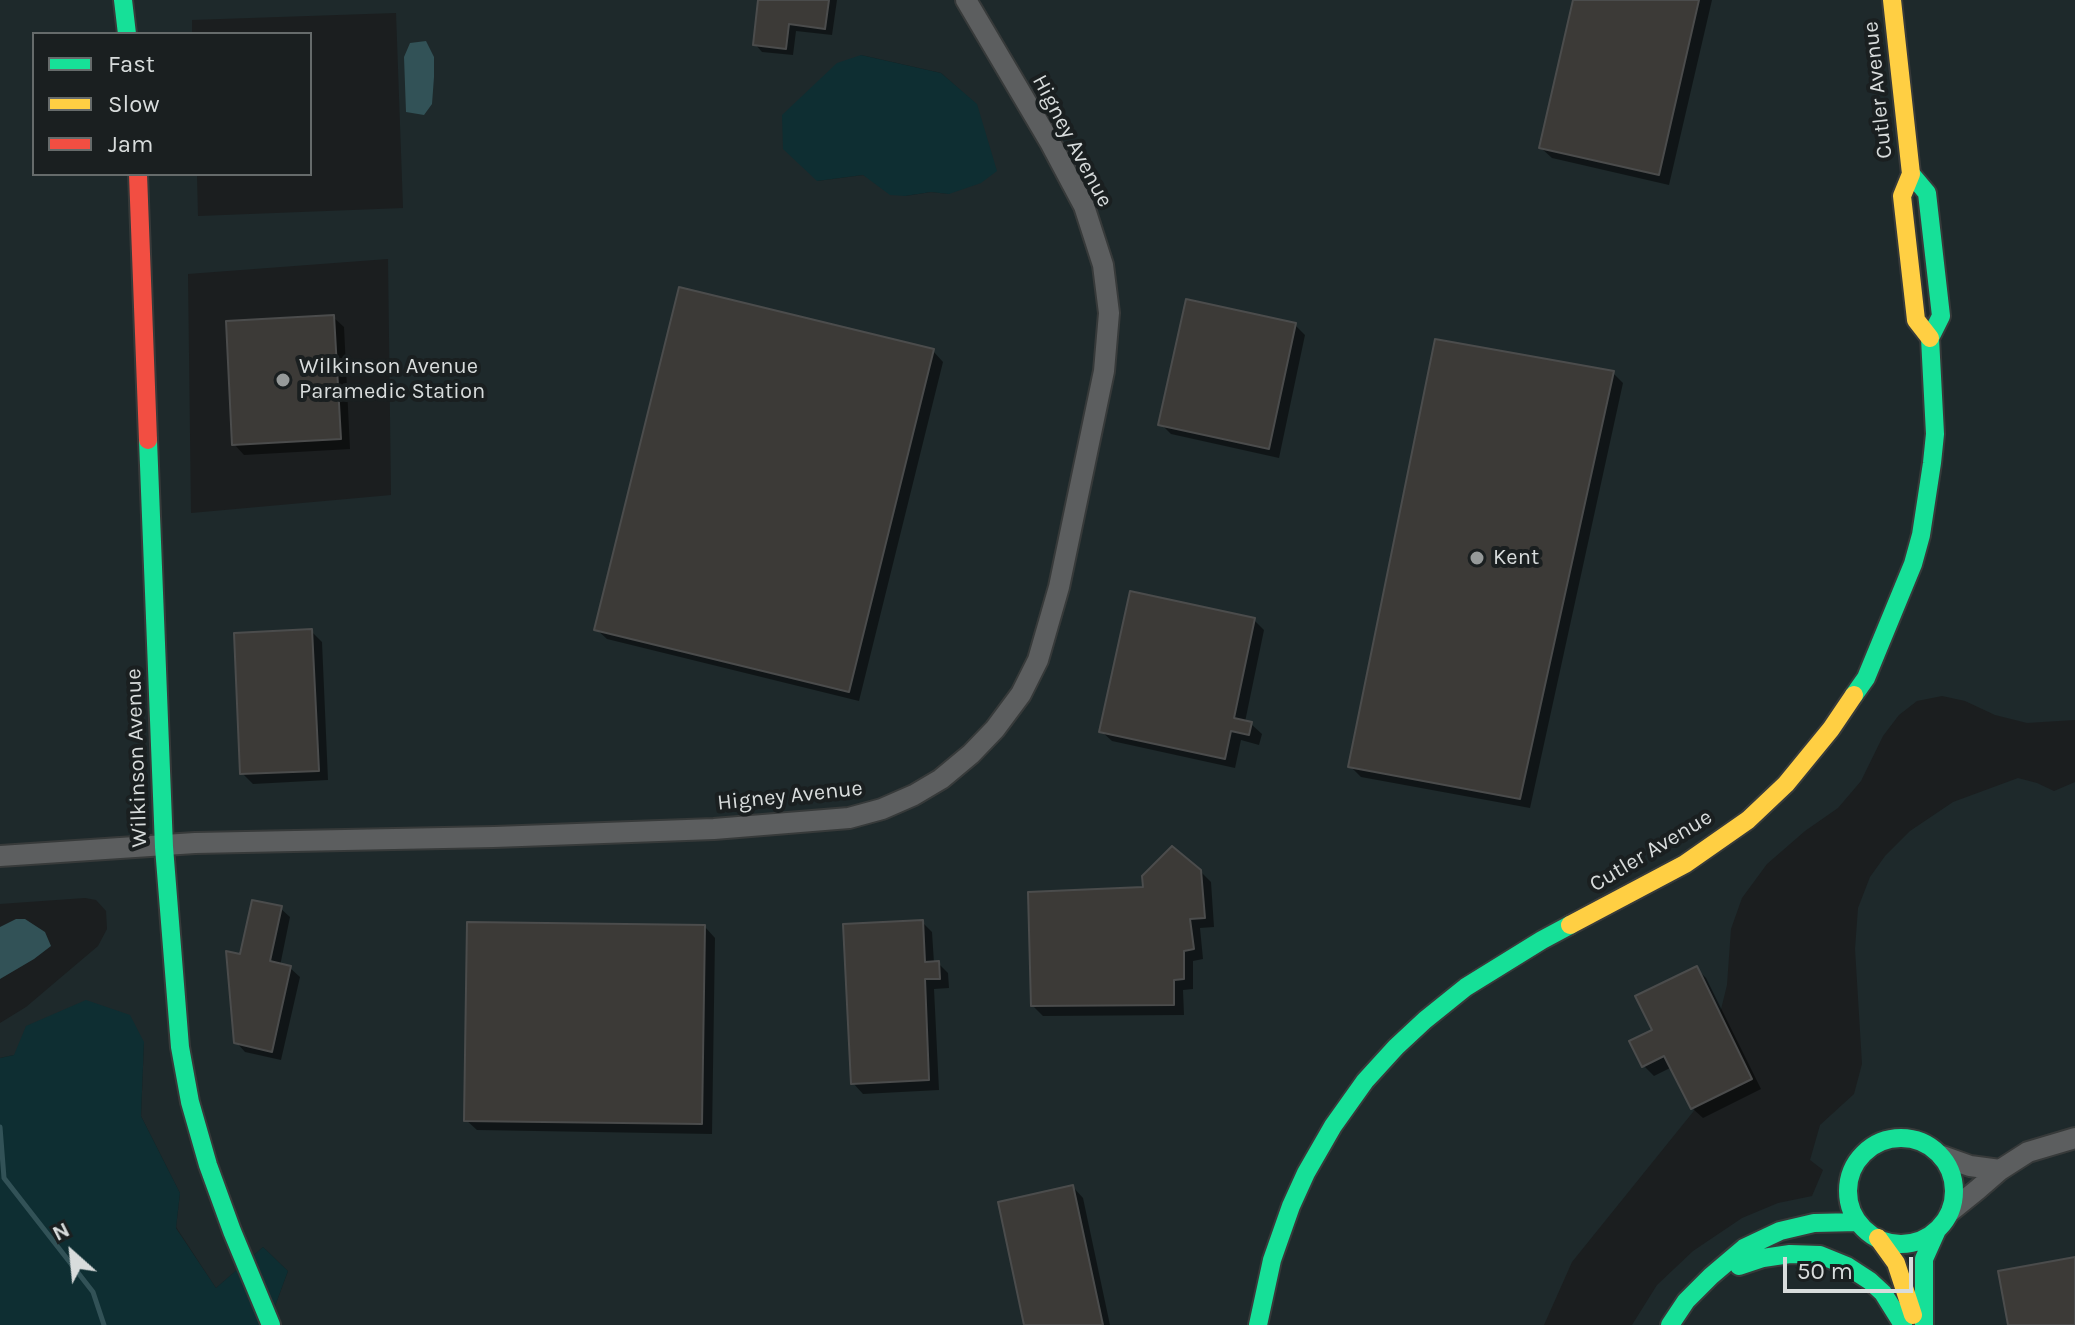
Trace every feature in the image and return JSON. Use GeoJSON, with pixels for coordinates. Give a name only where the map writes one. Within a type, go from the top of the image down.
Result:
{"type":"FeatureCollection","features":[{"type":"Feature","properties":{"kind":"street"},"geometry":{"type":"LineString","coordinates":[[123,0],[127,32]]}},
{"type":"Feature","properties":{"kind":"street","name":"Higney Avenue"},"geometry":{"type":"LineString","coordinates":[[0,856],[195,843],[714,829],[849,818],[882,809],[914,795],[941,779],[971,754],[995,729],[1021,694],[1038,660],[1059,587],[1104,371],[1109,313],[1103,265],[1084,206],[966,0]]}},
{"type":"Feature","properties":{"kind":"street","name":"Cutler Avenue"},"geometry":{"type":"LineString","coordinates":[[1258,1325],[1272,1260],[1306,1173],[1333,1126],[1365,1081],[1396,1047],[1466,987],[1542,940],[1685,864],[1748,820],[1786,784],[1831,729],[1866,678],[1913,564],[1928,499],[1935,434],[1930,338],[1916,320],[1902,196],[1911,174],[1892,0]]}},
{"type":"Feature","properties":{"kind":"street","name":"Wilkinson Avenue"},"geometry":{"type":"LineString","coordinates":[[138,176],[164,847],[180,1047],[190,1102],[208,1165],[271,1325]]}},
{"type":"Feature","properties":{"kind":"street"},"geometry":{"type":"LineString","coordinates":[[1937,1230],[1915,1242],[1903,1244],[1890,1243],[1867,1231],[1858,1222],[1851,1207],[1848,1190],[1860,1158],[1872,1146],[1888,1140],[1905,1138],[1933,1148],[1942,1156],[1954,1182],[1951,1211]]}},
{"type":"Feature","properties":{"kind":"street"},"geometry":{"type":"LineString","coordinates":[[1924,1325],[1924,1259],[1937,1230],[1951,1211],[2000,1170],[2028,1152],[2075,1138]]}},
{"type":"Feature","properties":{"kind":"street"},"geometry":{"type":"LineString","coordinates":[[1942,1156],[1970,1166],[2000,1170]]}},
{"type":"Feature","properties":{"kind":"street"},"geometry":{"type":"LineString","coordinates":[[1670,1325],[1686,1301],[1744,1248],[1780,1231],[1814,1223],[1858,1222]]}},
{"type":"Feature","properties":{"kind":"street"},"geometry":{"type":"LineString","coordinates":[[1878,1238],[1896,1263],[1916,1325]]}},
{"type":"Feature","properties":{"kind":"street"},"geometry":{"type":"LineString","coordinates":[[1711,1276],[1763,1258],[1790,1254],[1820,1255],[1847,1266],[1870,1281],[1883,1293],[1903,1325]]}},
{"type":"Feature","properties":{"kind":"shaded area"},"geometry":{"type":"Polygon","coordinates":[[[0,0],[2075,0],[2075,720],[2027,723],[1942,696],[1917,701],[1899,715],[1883,736],[1861,781],[1838,808],[1767,864],[1742,898],[1731,929],[1727,985],[1697,1107],[1572,1262],[1544,1325],[268,1325],[288,1271],[263,1247],[216,1288],[176,1227],[180,1193],[141,1116],[144,1042],[0,1058],[0,1023],[26,1007],[98,946],[107,929],[106,911],[96,900],[85,898],[0,904],[0,0]],[[861,55],[817,181],[863,175],[905,196],[931,192],[949,194],[977,105],[941,73],[861,55]],[[388,259],[188,274],[191,513],[391,495],[388,259]]]}},
{"type":"Feature","properties":{"kind":"shaded area"},"geometry":{"type":"Polygon","coordinates":[[[426,41],[434,57],[434,77],[432,104],[424,115],[406,112],[404,57],[410,43],[426,41]]]}},
{"type":"Feature","properties":{"kind":"shaded area"},"geometry":{"type":"Polygon","coordinates":[[[861,55],[941,73],[977,104],[997,171],[981,183],[949,194],[890,195],[863,175],[817,181],[783,149],[782,115],[837,63],[861,55]]]}},
{"type":"Feature","properties":{"kind":"shaded area"},"geometry":{"type":"Polygon","coordinates":[[[2018,778],[2054,791],[2075,782],[2075,1325],[1632,1325],[1657,1285],[1693,1251],[1742,1218],[1778,1203],[1812,1196],[1823,1170],[1810,1160],[1820,1125],[1854,1094],[1862,1064],[1855,949],[1858,908],[1870,877],[1885,856],[1910,831],[1953,802],[2018,778]]]}},
{"type":"Feature","properties":{"kind":"shaded area"},"geometry":{"type":"Polygon","coordinates":[[[16,919],[25,919],[45,932],[51,946],[0,979],[0,927],[16,919]]]}},
{"type":"Feature","properties":{"kind":"shaded area"},"geometry":{"type":"Polygon","coordinates":[[[86,1000],[130,1015],[144,1042],[141,1116],[180,1193],[176,1228],[216,1288],[263,1247],[288,1271],[268,1325],[0,1325],[0,1058],[14,1055],[26,1026],[86,1000]]]}},
{"type":"Feature","properties":{"kind":"building"},"geometry":{"type":"Polygon","coordinates":[[[758,0],[829,0],[825,29],[789,24],[786,49],[753,45],[758,0]]]}},
{"type":"Feature","properties":{"kind":"building"},"geometry":{"type":"Polygon","coordinates":[[[1573,0],[1699,0],[1659,175],[1539,148],[1573,0]]]}},
{"type":"Feature","properties":{"kind":"building"},"geometry":{"type":"Polygon","coordinates":[[[679,287],[934,349],[849,692],[594,630],[679,287]]]}},
{"type":"Feature","properties":{"kind":"building"},"geometry":{"type":"Polygon","coordinates":[[[1186,299],[1296,323],[1269,449],[1158,425],[1186,299]]]}},
{"type":"Feature","properties":{"kind":"building","name":"Wilkinson Avenue Paramedic Station"},"geometry":{"type":"Polygon","coordinates":[[[334,315],[341,439],[232,445],[226,321],[334,315]]]}},
{"type":"Feature","properties":{"kind":"building"},"geometry":{"type":"Polygon","coordinates":[[[1435,339],[1614,371],[1520,799],[1348,767],[1435,339]]]}},
{"type":"Feature","properties":{"kind":"building"},"geometry":{"type":"Polygon","coordinates":[[[1130,591],[1255,618],[1234,718],[1252,722],[1249,735],[1231,731],[1225,759],[1099,732],[1130,591]]]}},
{"type":"Feature","properties":{"kind":"building"},"geometry":{"type":"Polygon","coordinates":[[[312,629],[319,771],[240,774],[234,633],[312,629]]]}},
{"type":"Feature","properties":{"kind":"building"},"geometry":{"type":"Polygon","coordinates":[[[1172,846],[1201,870],[1205,918],[1190,919],[1194,949],[1184,951],[1184,979],[1174,980],[1174,1005],[1031,1006],[1028,892],[1143,887],[1142,876],[1172,846]]]}},
{"type":"Feature","properties":{"kind":"building"},"geometry":{"type":"Polygon","coordinates":[[[252,900],[282,906],[270,961],[291,966],[272,1052],[234,1043],[226,951],[240,954],[252,900]]]}},
{"type":"Feature","properties":{"kind":"building"},"geometry":{"type":"Polygon","coordinates":[[[923,920],[925,962],[939,961],[940,979],[925,979],[929,1080],[851,1084],[843,924],[923,920]]]}},
{"type":"Feature","properties":{"kind":"building"},"geometry":{"type":"Polygon","coordinates":[[[467,922],[705,925],[702,1124],[464,1121],[467,922]]]}},
{"type":"Feature","properties":{"kind":"building"},"geometry":{"type":"Polygon","coordinates":[[[1697,966],[1752,1079],[1691,1109],[1664,1056],[1642,1067],[1629,1041],[1652,1030],[1635,996],[1697,966]]]}},
{"type":"Feature","properties":{"kind":"building"},"geometry":{"type":"Polygon","coordinates":[[[1073,1185],[1103,1325],[1024,1325],[998,1202],[1073,1185]]]}},
{"type":"Feature","properties":{"kind":"building"},"geometry":{"type":"Polygon","coordinates":[[[2075,1257],[2075,1325],[2008,1325],[1998,1271],[2075,1257]]]}},
{"type":"Feature","properties":{"kind":"waterway"},"geometry":{"type":"LineString","coordinates":[[0,1127],[4,1178],[93,1292],[104,1325]]}},
{"type":"Feature","properties":{"kind":"traffic: fast"},"geometry":{"type":"LineString","coordinates":[[123,0],[127,32]]}},
{"type":"Feature","properties":{"kind":"traffic: fast"},"geometry":{"type":"LineString","coordinates":[[1854,695],[1866,678],[1913,564],[1921,535],[1932,463],[1935,434],[1930,338],[1941,316],[1927,193],[1911,174]]}},
{"type":"Feature","properties":{"kind":"traffic: fast"},"geometry":{"type":"LineString","coordinates":[[148,440],[164,847],[180,1047],[190,1102],[208,1165],[271,1325]]}},
{"type":"Feature","properties":{"kind":"traffic: fast"},"geometry":{"type":"LineString","coordinates":[[1258,1325],[1272,1260],[1291,1206],[1333,1126],[1365,1081],[1425,1020],[1466,987],[1570,925]]}},
{"type":"Feature","properties":{"kind":"traffic: fast"},"geometry":{"type":"LineString","coordinates":[[1901,1138],[1921,1142],[1938,1154],[1950,1171],[1954,1191],[1950,1211],[1938,1228],[1921,1240],[1901,1244],[1881,1240],[1864,1228],[1852,1211],[1848,1191],[1852,1171],[1864,1154],[1881,1142],[1901,1138]]}},
{"type":"Feature","properties":{"kind":"traffic: fast"},"geometry":{"type":"LineString","coordinates":[[1670,1325],[1686,1301],[1744,1248],[1780,1231],[1814,1223],[1858,1222]]}},
{"type":"Feature","properties":{"kind":"traffic: fast"},"geometry":{"type":"LineString","coordinates":[[1924,1325],[1924,1259],[1937,1230]]}},
{"type":"Feature","properties":{"kind":"traffic: fast"},"geometry":{"type":"LineString","coordinates":[[1739,1266],[1790,1254],[1820,1255],[1847,1266],[1870,1281],[1883,1293],[1903,1325]]}},
{"type":"Feature","properties":{"kind":"traffic: slow"},"geometry":{"type":"LineString","coordinates":[[1892,0],[1911,174],[1902,196],[1916,320],[1930,338]]}},
{"type":"Feature","properties":{"kind":"traffic: slow"},"geometry":{"type":"LineString","coordinates":[[1570,925],[1685,864],[1748,820],[1786,784],[1854,695]]}},
{"type":"Feature","properties":{"kind":"traffic: slow"},"geometry":{"type":"LineString","coordinates":[[1878,1238],[1896,1263],[1913,1315]]}},
{"type":"Feature","properties":{"kind":"traffic: jam"},"geometry":{"type":"LineString","coordinates":[[138,176],[148,440]]}},
{"type":"Feature","properties":{"kind":"place","name":"Wilkinson Avenue Paramedic Station"},"geometry":{"type":"Point","coordinates":[283,380]}},
{"type":"Feature","properties":{"kind":"place","name":"Kent"},"geometry":{"type":"Point","coordinates":[1477,558]}}]}
